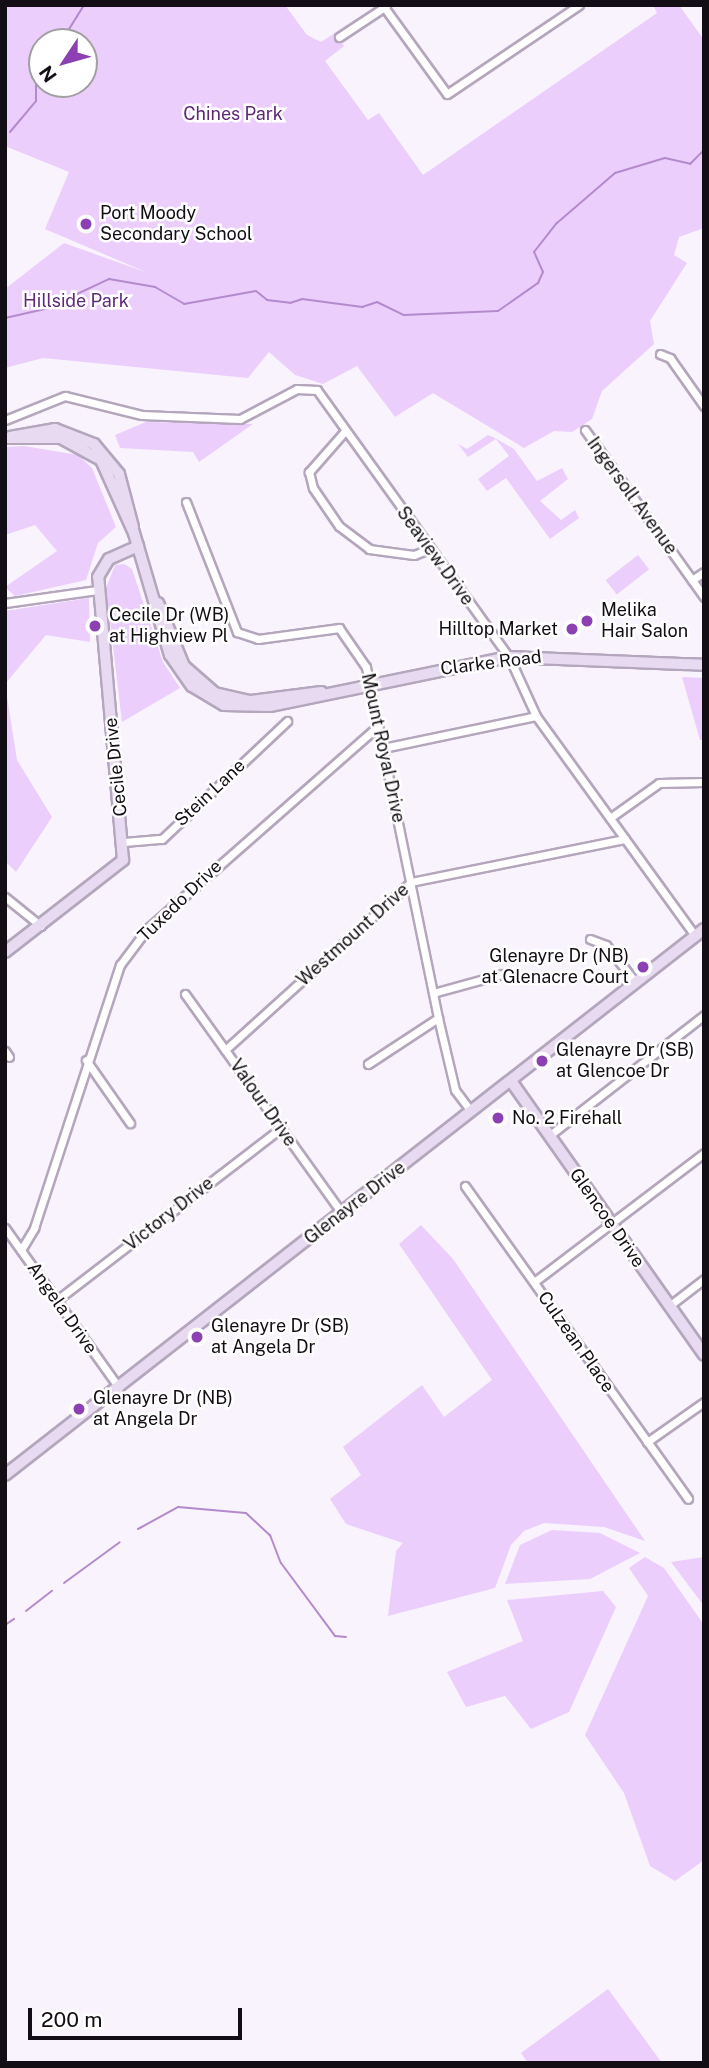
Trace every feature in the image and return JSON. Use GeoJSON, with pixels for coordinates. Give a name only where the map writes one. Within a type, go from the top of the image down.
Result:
{"type":"FeatureCollection","features":[{"type":"Feature","properties":{"kind":"street"},"geometry":{"type":"LineString","coordinates":[[339,37],[385,6],[447,94],[579,5]]}},
{"type":"Feature","properties":{"kind":"street"},"geometry":{"type":"LineString","coordinates":[[660,354],[670,358],[704,406]]}},
{"type":"Feature","properties":{"kind":"street","name":"Seaview Drive"},"geometry":{"type":"LineString","coordinates":[[5,420],[65,396],[142,415],[240,419],[293,390],[310,387],[345,430],[429,550],[509,657],[536,716],[625,839],[699,932]]}},
{"type":"Feature","properties":{"kind":"street","name":"Clarke Road"},"geometry":{"type":"LineString","coordinates":[[6,438],[55,429],[94,444],[119,474],[170,655],[207,697],[251,709],[369,682],[509,657],[704,665]]}},
{"type":"Feature","properties":{"kind":"street"},"geometry":{"type":"LineString","coordinates":[[345,430],[309,471],[313,488],[339,526],[369,549],[414,555],[429,550]]}},
{"type":"Feature","properties":{"kind":"street","name":"Ingersoll Avenue"},"geometry":{"type":"LineString","coordinates":[[585,430],[704,597]]}},
{"type":"Feature","properties":{"kind":"street","name":"Mount Royal Drive"},"geometry":{"type":"LineString","coordinates":[[186,502],[237,632],[258,639],[339,628],[361,657],[369,682],[455,1090],[471,1111]]}},
{"type":"Feature","properties":{"kind":"street"},"geometry":{"type":"LineString","coordinates":[[5,603],[97,590],[103,565],[138,547]]}},
{"type":"Feature","properties":{"kind":"street"},"geometry":{"type":"LineString","coordinates":[[692,580],[704,572]]}},
{"type":"Feature","properties":{"kind":"street","name":"Cecile Drive"},"geometry":{"type":"LineString","coordinates":[[5,952],[121,864],[124,842],[97,590]]}},
{"type":"Feature","properties":{"kind":"street"},"geometry":{"type":"LineString","coordinates":[[383,748],[536,716]]}},
{"type":"Feature","properties":{"kind":"street","name":"Stein Lane"},"geometry":{"type":"LineString","coordinates":[[124,842],[162,839],[287,721]]}},
{"type":"Feature","properties":{"kind":"street","name":"Tuxedo Drive"},"geometry":{"type":"LineString","coordinates":[[21,1250],[34,1228],[86,1060],[120,965],[146,929],[378,726]]}},
{"type":"Feature","properties":{"kind":"street"},"geometry":{"type":"LineString","coordinates":[[610,818],[659,783],[704,782]]}},
{"type":"Feature","properties":{"kind":"street","name":"Westmount Drive"},"geometry":{"type":"LineString","coordinates":[[225,1049],[411,883],[625,839]]}},
{"type":"Feature","properties":{"kind":"street"},"geometry":{"type":"LineString","coordinates":[[5,897],[41,926]]}},
{"type":"Feature","properties":{"kind":"street","name":"Glenayre Drive"},"geometry":{"type":"LineString","coordinates":[[5,1475],[699,932]]}},
{"type":"Feature","properties":{"kind":"street"},"geometry":{"type":"LineString","coordinates":[[590,939],[606,945],[636,983]]}},
{"type":"Feature","properties":{"kind":"street"},"geometry":{"type":"LineString","coordinates":[[433,993],[502,974]]}},
{"type":"Feature","properties":{"kind":"street","name":"Valour Drive"},"geometry":{"type":"LineString","coordinates":[[185,994],[342,1213]]}},
{"type":"Feature","properties":{"kind":"street"},"geometry":{"type":"LineString","coordinates":[[368,1064],[438,1018]]}},
{"type":"Feature","properties":{"kind":"street"},"geometry":{"type":"LineString","coordinates":[[550,1135],[702,1018]]}},
{"type":"Feature","properties":{"kind":"street"},"geometry":{"type":"LineString","coordinates":[[86,1060],[130,1123]]}},
{"type":"Feature","properties":{"kind":"street","name":"Glencoe Drive"},"geometry":{"type":"LineString","coordinates":[[511,1081],[704,1355]]}},
{"type":"Feature","properties":{"kind":"street","name":"Victory Drive"},"geometry":{"type":"LineString","coordinates":[[57,1300],[281,1128]]}},
{"type":"Feature","properties":{"kind":"street"},"geometry":{"type":"LineString","coordinates":[[534,1282],[704,1153]]}},
{"type":"Feature","properties":{"kind":"street","name":"Culzean Place"},"geometry":{"type":"LineString","coordinates":[[465,1186],[688,1499]]}},
{"type":"Feature","properties":{"kind":"street","name":"Angela Drive"},"geometry":{"type":"LineString","coordinates":[[5,1228],[119,1388]]}},
{"type":"Feature","properties":{"kind":"street"},"geometry":{"type":"LineString","coordinates":[[669,1306],[704,1279]]}},
{"type":"Feature","properties":{"kind":"street"},"geometry":{"type":"LineString","coordinates":[[648,1442],[704,1402]]}},
{"type":"Feature","properties":{"kind":"green space"},"geometry":{"type":"Polygon","coordinates":[[[5,5],[285,5],[307,35],[321,42],[335,33],[344,46],[325,61],[368,120],[379,113],[423,175],[657,13],[653,5],[679,5],[704,40],[704,228],[679,237],[674,255],[687,263],[650,321],[654,344],[602,391],[592,419],[572,432],[554,431],[524,448],[433,393],[395,417],[357,366],[323,384],[295,375],[269,352],[248,378],[43,358],[5,368],[5,289],[64,243],[148,273],[45,229],[69,172],[5,146],[5,5]]]}},
{"type":"Feature","properties":{"kind":"green space"},"geometry":{"type":"Polygon","coordinates":[[[146,422],[253,424],[199,462],[193,452],[120,448],[115,435],[146,422]]]}},
{"type":"Feature","properties":{"kind":"green space"},"geometry":{"type":"Polygon","coordinates":[[[488,435],[495,438],[514,449],[537,481],[562,468],[568,479],[540,501],[561,520],[575,510],[579,518],[550,539],[506,478],[487,491],[478,479],[509,456],[496,439],[468,457],[458,444],[467,449],[488,435]]]}},
{"type":"Feature","properties":{"kind":"green space"},"geometry":{"type":"Polygon","coordinates":[[[24,446],[78,455],[92,468],[116,527],[98,543],[86,580],[15,596],[5,587],[57,551],[35,525],[5,535],[5,447],[24,446]]]}},
{"type":"Feature","properties":{"kind":"green space"},"geometry":{"type":"Polygon","coordinates":[[[638,555],[649,569],[617,594],[606,580],[638,555]]]}},
{"type":"Feature","properties":{"kind":"green space"},"geometry":{"type":"Polygon","coordinates":[[[124,564],[132,569],[163,662],[180,688],[122,722],[106,588],[115,565],[124,564]]]}},
{"type":"Feature","properties":{"kind":"green space"},"geometry":{"type":"Polygon","coordinates":[[[89,598],[90,642],[46,635],[5,684],[5,611],[89,598]]]}},
{"type":"Feature","properties":{"kind":"green space"},"geometry":{"type":"Polygon","coordinates":[[[682,677],[704,678],[704,740],[700,740],[682,677]]]}},
{"type":"Feature","properties":{"kind":"green space"},"geometry":{"type":"Polygon","coordinates":[[[5,684],[17,760],[52,817],[16,872],[5,861],[5,684]]]}},
{"type":"Feature","properties":{"kind":"green space"},"geometry":{"type":"Polygon","coordinates":[[[421,1225],[453,1259],[645,1541],[604,1527],[544,1523],[524,1531],[511,1545],[495,1588],[388,1616],[396,1551],[403,1543],[346,1524],[330,1499],[361,1475],[343,1447],[422,1385],[444,1417],[492,1380],[399,1244],[421,1225]]]}},
{"type":"Feature","properties":{"kind":"green space"},"geometry":{"type":"Polygon","coordinates":[[[552,1530],[600,1533],[640,1553],[590,1579],[505,1584],[520,1545],[552,1530]]]}},
{"type":"Feature","properties":{"kind":"green space"},"geometry":{"type":"Polygon","coordinates":[[[645,1557],[664,1568],[704,1625],[704,1860],[675,1881],[650,1866],[624,1793],[585,1735],[648,1596],[629,1568],[645,1557]]]}},
{"type":"Feature","properties":{"kind":"green space"},"geometry":{"type":"Polygon","coordinates":[[[704,1557],[704,1606],[671,1562],[704,1557]]]}},
{"type":"Feature","properties":{"kind":"green space"},"geometry":{"type":"Polygon","coordinates":[[[603,1591],[616,1607],[569,1712],[531,1729],[505,1696],[466,1707],[447,1672],[523,1641],[507,1600],[603,1591]]]}},
{"type":"Feature","properties":{"kind":"green space"},"geometry":{"type":"Polygon","coordinates":[[[608,1989],[662,2063],[528,2063],[521,2053],[608,1989]]]}},
{"type":"Feature","properties":{"kind":"waterway"},"geometry":{"type":"LineString","coordinates":[[70,28],[84,5]]}},
{"type":"Feature","properties":{"kind":"waterway"},"geometry":{"type":"LineString","coordinates":[[10,132],[36,98]]}},
{"type":"Feature","properties":{"kind":"waterway"},"geometry":{"type":"LineString","coordinates":[[5,318],[45,309],[109,279],[155,287],[184,304],[256,291],[267,300],[290,303],[302,299],[362,307],[377,302],[404,315],[498,311],[538,283],[543,272],[534,252],[557,223],[615,173],[665,158],[690,164],[704,150]]}},
{"type":"Feature","properties":{"kind":"waterway"},"geometry":{"type":"LineString","coordinates":[[138,1529],[178,1507],[246,1513],[270,1535],[281,1563],[335,1636],[346,1637]]}},
{"type":"Feature","properties":{"kind":"waterway"},"geometry":{"type":"LineString","coordinates":[[64,1583],[120,1542]]}},
{"type":"Feature","properties":{"kind":"waterway"},"geometry":{"type":"LineString","coordinates":[[26,1611],[52,1591]]}},
{"type":"Feature","properties":{"kind":"waterway"},"geometry":{"type":"LineString","coordinates":[[5,1625],[14,1619]]}},
{"type":"Feature","properties":{"kind":"place","name":"Port Moody Secondary School"},"geometry":{"type":"Point","coordinates":[86,224]}},
{"type":"Feature","properties":{"kind":"place","name":"Melika Hair Salon"},"geometry":{"type":"Point","coordinates":[587,621]}},
{"type":"Feature","properties":{"kind":"place","name":"Cecile Dr (WB) at Highview Pl"},"geometry":{"type":"Point","coordinates":[95,626]}},
{"type":"Feature","properties":{"kind":"place","name":"Hilltop Market"},"geometry":{"type":"Point","coordinates":[572,629]}},
{"type":"Feature","properties":{"kind":"place","name":"Glenayre Dr (NB) at Glenacre Court"},"geometry":{"type":"Point","coordinates":[643,967]}},
{"type":"Feature","properties":{"kind":"place","name":"Glenayre Dr (SB) at Glencoe Dr"},"geometry":{"type":"Point","coordinates":[542,1061]}},
{"type":"Feature","properties":{"kind":"place","name":"No. 2 Firehall"},"geometry":{"type":"Point","coordinates":[498,1118]}},
{"type":"Feature","properties":{"kind":"place","name":"Glenayre Dr (SB) at Angela Dr"},"geometry":{"type":"Point","coordinates":[197,1337]}},
{"type":"Feature","properties":{"kind":"place","name":"Glenayre Dr (NB) at Angela Dr"},"geometry":{"type":"Point","coordinates":[79,1409]}},
{"type":"Feature","properties":{"kind":"park label","name":"Chines Park"},"geometry":{"type":"Point","coordinates":[233,114]}},
{"type":"Feature","properties":{"kind":"park label","name":"Hillside Park"},"geometry":{"type":"Point","coordinates":[76,301]}}]}
